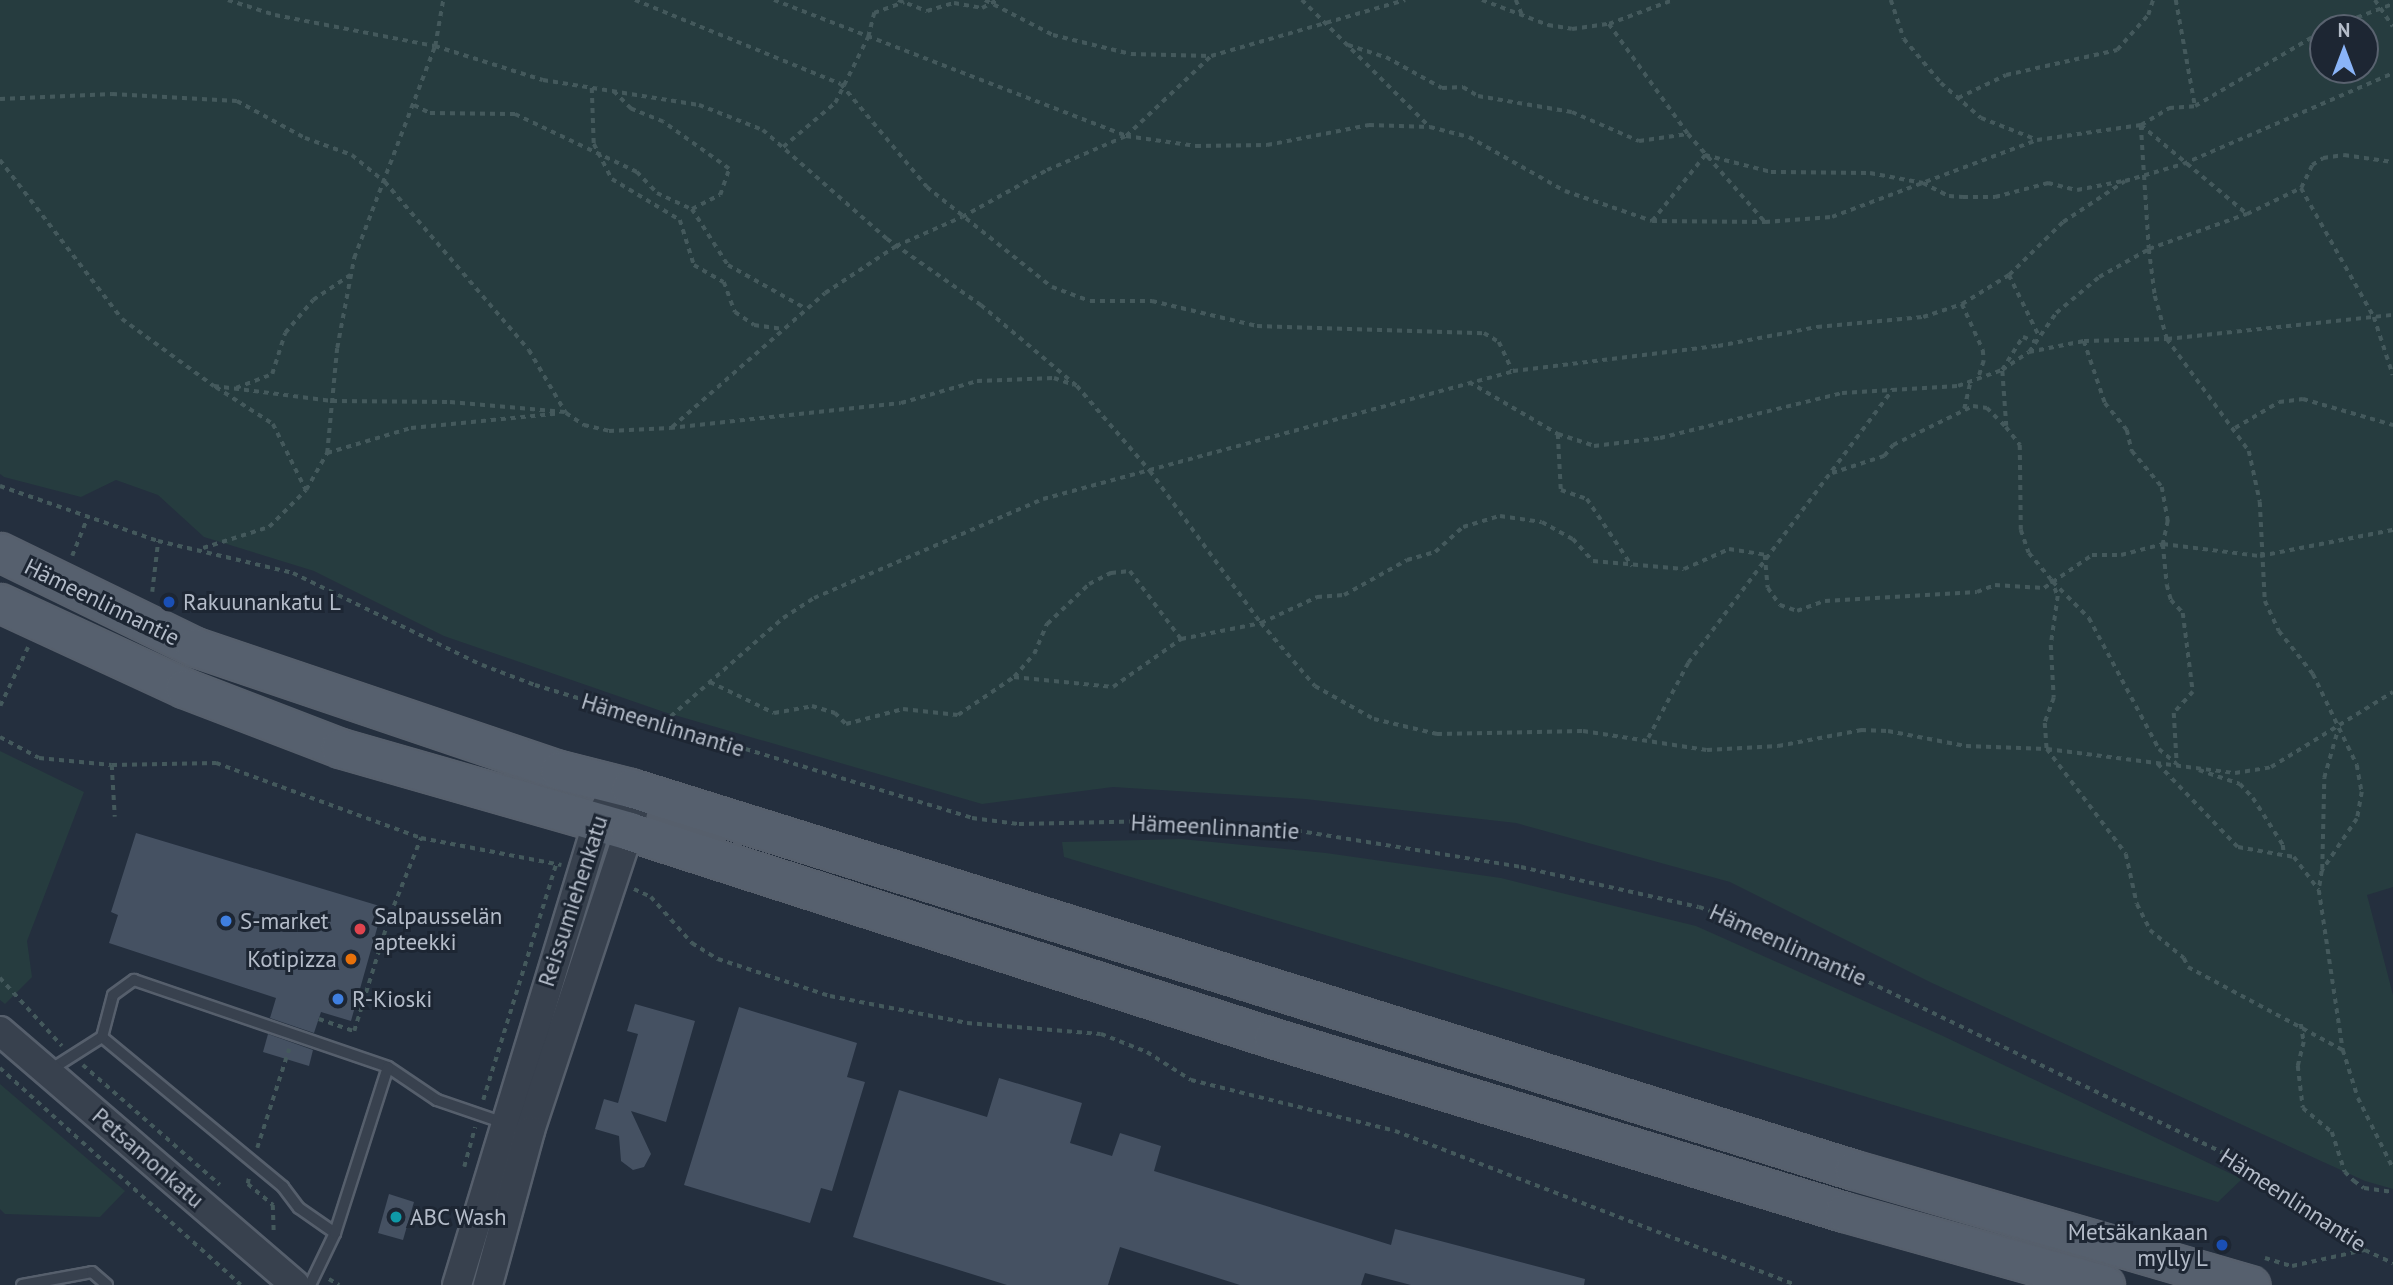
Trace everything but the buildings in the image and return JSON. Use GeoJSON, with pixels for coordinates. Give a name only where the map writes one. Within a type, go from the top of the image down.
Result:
{"type":"FeatureCollection","features":[{"type":"Feature","properties":{"kind":"main road","name":"Hämeenlinnantie"},"geometry":{"type":"LineString","coordinates":[[0,552],[195,648],[559,770],[630,788],[1840,1166],[2254,1270]]}},
{"type":"Feature","properties":{"kind":"main road","name":"Hämeenlinnantie"},"geometry":{"type":"LineString","coordinates":[[0,603],[172,683],[340,748],[613,827],[1273,1038],[1844,1212],[2105,1285]]}},
{"type":"Feature","properties":{"kind":"street","name":"Reissumiehenkatu"},"geometry":{"type":"LineString","coordinates":[[457,1285],[491,1120],[569,867],[635,803],[630,788]]}},
{"type":"Feature","properties":{"kind":"street","name":"Reissumiehenkatu"},"geometry":{"type":"LineString","coordinates":[[488,1285],[530,1131],[614,879],[613,827]]}},
{"type":"Feature","properties":{"kind":"street","name":"Petsamonkatu"},"geometry":{"type":"LineString","coordinates":[[0,1031],[295,1285]]}},
{"type":"Feature","properties":{"kind":"lane"},"geometry":{"type":"LineString","coordinates":[[48,1072],[102,1037],[113,995],[134,981],[388,1067],[437,1100],[530,1131]]}},
{"type":"Feature","properties":{"kind":"lane"},"geometry":{"type":"LineString","coordinates":[[102,1037],[283,1187],[299,1208],[335,1233]]}},
{"type":"Feature","properties":{"kind":"lane"},"geometry":{"type":"LineString","coordinates":[[310,1285],[320,1271],[335,1233],[388,1067]]}},
{"type":"Feature","properties":{"kind":"lane"},"geometry":{"type":"LineString","coordinates":[[22,1285],[92,1272],[107,1285]]}},
{"type":"Feature","properties":{"kind":"path"},"geometry":{"type":"LineString","coordinates":[[228,0],[275,15],[435,46],[543,80],[699,105],[764,130],[896,246],[981,305],[1076,386],[1150,471],[1261,623],[1315,686],[1374,719],[1437,734],[1583,732],[1648,738],[1707,750],[1741,750],[1861,730],[1966,746],[2047,748],[2178,765],[2240,784],[2270,821],[2284,855]]}},
{"type":"Feature","properties":{"kind":"path"},"geometry":{"type":"LineString","coordinates":[[202,548],[269,527],[306,490],[327,453],[351,274],[435,46],[443,0]]}},
{"type":"Feature","properties":{"kind":"path"},"geometry":{"type":"LineString","coordinates":[[635,0],[841,84],[899,156],[962,217],[1052,287],[1090,301],[1153,301],[1256,326],[1484,333],[1499,342],[1513,371]]}},
{"type":"Feature","properties":{"kind":"path"},"geometry":{"type":"LineString","coordinates":[[774,0],[1126,136],[1196,146],[1267,145],[1369,125],[1430,127],[1469,137],[1565,191],[1652,221],[1765,222],[1832,217],[2037,140],[2141,125],[2169,108],[2195,106],[2309,39]]}},
{"type":"Feature","properties":{"kind":"path"},"geometry":{"type":"LineString","coordinates":[[898,0],[927,11],[954,3],[967,9],[997,0]]}},
{"type":"Feature","properties":{"kind":"path"},"geometry":{"type":"LineString","coordinates":[[1301,0],[1430,127]]}},
{"type":"Feature","properties":{"kind":"path"},"geometry":{"type":"LineString","coordinates":[[987,2],[1053,35],[1131,54],[1211,56],[1321,21],[1405,0]]}},
{"type":"Feature","properties":{"kind":"path"},"geometry":{"type":"LineString","coordinates":[[1482,0],[1522,17],[1572,29],[1609,24],[1673,0]]}},
{"type":"Feature","properties":{"kind":"path"},"geometry":{"type":"LineString","coordinates":[[1516,0],[1522,17]]}},
{"type":"Feature","properties":{"kind":"path"},"geometry":{"type":"LineString","coordinates":[[1891,0],[1904,39],[1958,98],[1981,118],[2037,140]]}},
{"type":"Feature","properties":{"kind":"path"},"geometry":{"type":"LineString","coordinates":[[1958,98],[2006,75],[2117,50],[2148,16],[2153,0]]}},
{"type":"Feature","properties":{"kind":"path"},"geometry":{"type":"LineString","coordinates":[[2176,0],[2195,106]]}},
{"type":"Feature","properties":{"kind":"path"},"geometry":{"type":"LineString","coordinates":[[2375,0],[2393,27]]}},
{"type":"Feature","properties":{"kind":"path"},"geometry":{"type":"LineString","coordinates":[[783,147],[835,103],[841,84],[854,69],[868,37],[874,13],[904,2]]}},
{"type":"Feature","properties":{"kind":"path"},"geometry":{"type":"LineString","coordinates":[[2367,14],[2393,4]]}},
{"type":"Feature","properties":{"kind":"path"},"geometry":{"type":"LineString","coordinates":[[1609,24],[1688,134],[1765,222]]}},
{"type":"Feature","properties":{"kind":"path"},"geometry":{"type":"LineString","coordinates":[[1348,45],[1386,57],[1442,88],[1463,87],[1478,96],[1572,112],[1639,141],[1688,134]]}},
{"type":"Feature","properties":{"kind":"path"},"geometry":{"type":"LineString","coordinates":[[670,428],[806,309],[896,246],[962,217],[1047,170],[1126,136],[1211,56]]}},
{"type":"Feature","properties":{"kind":"path"},"geometry":{"type":"LineString","coordinates":[[1705,155],[1771,172],[1870,173],[1923,183],[1949,196],[1995,197],[2049,183],[2077,190],[2145,177],[2183,164],[2393,73]]}},
{"type":"Feature","properties":{"kind":"path"},"geometry":{"type":"LineString","coordinates":[[592,88],[591,128],[612,179],[680,220],[694,265],[724,282],[735,312],[754,325],[783,328]]}},
{"type":"Feature","properties":{"kind":"path"},"geometry":{"type":"LineString","coordinates":[[614,92],[631,108],[663,122],[729,169],[720,195],[692,209]]}},
{"type":"Feature","properties":{"kind":"path"},"geometry":{"type":"LineString","coordinates":[[0,99],[113,94],[237,101],[305,138],[352,155],[385,182],[529,350],[566,412],[584,425],[608,431],[670,428],[901,403],[977,381],[1054,378],[1076,386]]}},
{"type":"Feature","properties":{"kind":"path"},"geometry":{"type":"LineString","coordinates":[[414,105],[430,113],[515,114],[637,172],[657,193],[692,209],[729,265],[806,309]]}},
{"type":"Feature","properties":{"kind":"path"},"geometry":{"type":"LineString","coordinates":[[2141,125],[2183,164],[2247,214]]}},
{"type":"Feature","properties":{"kind":"path"},"geometry":{"type":"LineString","coordinates":[[2141,125],[2149,249],[2155,296],[2167,340],[2190,376],[2235,428],[2257,476],[2260,556],[2265,601],[2279,631],[2313,674],[2357,765],[2361,792],[2357,819],[2322,871]]}},
{"type":"Feature","properties":{"kind":"path"},"geometry":{"type":"LineString","coordinates":[[1652,221],[1705,155]]}},
{"type":"Feature","properties":{"kind":"path"},"geometry":{"type":"LineString","coordinates":[[1469,382],[1558,434],[1594,446],[1660,438],[1842,393],[1958,386],[2002,370],[2029,352],[2056,313],[2099,276],[2149,249],[2247,214],[2301,188],[2312,165],[2323,158],[2343,155],[2393,162]]}},
{"type":"Feature","properties":{"kind":"path"},"geometry":{"type":"LineString","coordinates":[[0,160],[122,319],[214,386],[272,424],[306,490]]}},
{"type":"Feature","properties":{"kind":"path"},"geometry":{"type":"LineString","coordinates":[[663,723],[783,618],[814,598],[1043,499],[1513,371],[1718,346],[1817,327],[1923,317],[1962,304],[2009,275],[2063,222],[2125,181]]}},
{"type":"Feature","properties":{"kind":"path"},"geometry":{"type":"LineString","coordinates":[[2301,188],[2374,317],[2393,374]]}},
{"type":"Feature","properties":{"kind":"path"},"geometry":{"type":"LineString","coordinates":[[234,388],[272,374],[285,332],[313,300],[351,274]]}},
{"type":"Feature","properties":{"kind":"path"},"geometry":{"type":"LineString","coordinates":[[2009,275],[2039,336]]}},
{"type":"Feature","properties":{"kind":"path"},"geometry":{"type":"LineString","coordinates":[[1962,304],[1983,350],[1984,361],[1978,379]]}},
{"type":"Feature","properties":{"kind":"path"},"geometry":{"type":"LineString","coordinates":[[2029,352],[2084,341],[2167,340],[2393,315]]}},
{"type":"Feature","properties":{"kind":"path"},"geometry":{"type":"LineString","coordinates":[[2006,427],[2002,370],[2023,337],[2036,342]]}},
{"type":"Feature","properties":{"kind":"path"},"geometry":{"type":"LineString","coordinates":[[2084,341],[2105,403],[2127,430],[2132,452],[2162,487],[2168,521],[2164,544],[2171,600],[2183,612],[2193,692],[2174,713],[2178,765]]}},
{"type":"Feature","properties":{"kind":"path"},"geometry":{"type":"LineString","coordinates":[[1964,409],[1970,382]]}},
{"type":"Feature","properties":{"kind":"path"},"geometry":{"type":"LineString","coordinates":[[214,386],[332,401],[450,402],[566,412]]}},
{"type":"Feature","properties":{"kind":"path"},"geometry":{"type":"LineString","coordinates":[[1648,738],[1688,663],[1765,555],[1832,473],[1893,388]]}},
{"type":"Feature","properties":{"kind":"path"},"geometry":{"type":"LineString","coordinates":[[2235,428],[2279,402],[2302,400],[2393,425]]}},
{"type":"Feature","properties":{"kind":"path"},"geometry":{"type":"LineString","coordinates":[[1832,473],[1884,456],[1893,445],[1934,429],[1964,409],[1987,408],[2020,445],[2021,530],[2029,553],[2089,618],[2160,749],[2178,765]]}},
{"type":"Feature","properties":{"kind":"path"},"geometry":{"type":"LineString","coordinates":[[327,453],[411,428],[566,412]]}},
{"type":"Feature","properties":{"kind":"path"},"geometry":{"type":"LineString","coordinates":[[1558,434],[1561,490],[1587,499],[1632,566]]}},
{"type":"Feature","properties":{"kind":"path","name":"Hämeenlinnantie"},"geometry":{"type":"LineString","coordinates":[[0,486],[158,541],[202,548],[293,573],[492,669],[863,789],[972,818],[1019,824],[1157,821],[1287,829],[1521,867],[1699,907],[1761,930],[2238,1160],[2365,1250],[2393,1263]]}},
{"type":"Feature","properties":{"kind":"path"},"geometry":{"type":"LineString","coordinates":[[67,568],[88,516]]}},
{"type":"Feature","properties":{"kind":"path"},"geometry":{"type":"LineString","coordinates":[[1014,677],[1113,687],[1181,639],[1261,623],[1317,597],[1344,595],[1407,560],[1435,552],[1463,527],[1500,516],[1542,522],[1573,539],[1593,561],[1684,569],[1730,548],[1765,555]]}},
{"type":"Feature","properties":{"kind":"path"},"geometry":{"type":"LineString","coordinates":[[1765,555],[1769,588],[1780,605],[1797,611],[1825,601],[1977,592],[1995,584],[2044,588],[2092,555],[2121,555],[2164,544],[2260,556],[2393,530]]}},
{"type":"Feature","properties":{"kind":"path"},"geometry":{"type":"LineString","coordinates":[[158,541],[149,590],[159,596]]}},
{"type":"Feature","properties":{"kind":"path"},"geometry":{"type":"LineString","coordinates":[[710,682],[774,713],[812,706],[835,713],[846,724],[903,709],[958,715],[1014,677],[1034,654],[1047,624],[1089,584],[1111,573],[1130,571],[1181,639]]}},
{"type":"Feature","properties":{"kind":"path"},"geometry":{"type":"LineString","coordinates":[[2052,581],[2058,608],[2051,645],[2054,698],[2045,723],[2047,748],[2126,854],[2137,905],[2150,930],[2184,958],[2188,967],[2301,1024],[2343,1050]]}},
{"type":"Feature","properties":{"kind":"path"},"geometry":{"type":"LineString","coordinates":[[0,706],[29,645]]}},
{"type":"Feature","properties":{"kind":"path"},"geometry":{"type":"LineString","coordinates":[[2187,767],[2235,773],[2271,767],[2393,692]]}},
{"type":"Feature","properties":{"kind":"path"},"geometry":{"type":"LineString","coordinates":[[2339,727],[2324,778],[2322,871],[2319,890],[2343,1050],[2358,1098],[2393,1168]]}},
{"type":"Feature","properties":{"kind":"path"},"geometry":{"type":"LineString","coordinates":[[0,737],[39,758],[112,765],[216,763],[421,838],[569,867],[491,1120],[461,1181]]}},
{"type":"Feature","properties":{"kind":"path"},"geometry":{"type":"LineString","coordinates":[[2157,763],[2238,847],[2294,856],[2319,890]]}},
{"type":"Feature","properties":{"kind":"path"},"geometry":{"type":"LineString","coordinates":[[112,765],[115,817]]}},
{"type":"Feature","properties":{"kind":"path"},"geometry":{"type":"LineString","coordinates":[[319,1019],[354,1031],[390,915],[421,838]]}},
{"type":"Feature","properties":{"kind":"path"},"geometry":{"type":"LineString","coordinates":[[614,879],[651,897],[692,943],[718,959],[830,996],[967,1023],[1101,1034],[1147,1052],[1191,1080],[1395,1131],[1797,1285]]}},
{"type":"Feature","properties":{"kind":"path"},"geometry":{"type":"LineString","coordinates":[[0,978],[73,1055],[230,1194]]}},
{"type":"Feature","properties":{"kind":"path"},"geometry":{"type":"LineString","coordinates":[[2301,1024],[2304,1042],[2298,1066],[2303,1108],[2332,1132],[2345,1172],[2354,1181],[2364,1188],[2393,1192]]}},
{"type":"Feature","properties":{"kind":"path"},"geometry":{"type":"LineString","coordinates":[[252,1164],[294,1034]]}},
{"type":"Feature","properties":{"kind":"path"},"geometry":{"type":"LineString","coordinates":[[0,1068],[241,1285]]}},
{"type":"Feature","properties":{"kind":"path"},"geometry":{"type":"LineString","coordinates":[[267,1226],[284,1240]]}},
{"type":"Feature","properties":{"kind":"path"},"geometry":{"type":"LineString","coordinates":[[2254,1270],[2292,1266],[2365,1250]]}},
{"type":"Feature","properties":{"kind":"path"},"geometry":{"type":"LineString","coordinates":[[320,1271],[339,1285]]}},
{"type":"Feature","properties":{"kind":"green space"},"geometry":{"type":"Polygon","coordinates":[[[0,0],[2393,0],[2393,887],[2367,895],[2393,995],[2393,1189],[2365,1181],[1932,983],[1730,882],[1516,823],[1305,799],[1113,787],[982,804],[664,712],[444,636],[314,571],[204,537],[158,495],[116,480],[81,497],[0,474],[0,0]]]}},
{"type":"Feature","properties":{"kind":"green space"},"geometry":{"type":"Polygon","coordinates":[[[0,751],[84,792],[27,941],[32,977],[5,1004],[0,1000],[0,751]]]}},
{"type":"Feature","properties":{"kind":"green space"},"geometry":{"type":"Polygon","coordinates":[[[1181,839],[1326,853],[1501,878],[1696,926],[1943,1036],[2242,1179],[2218,1202],[1064,857],[1062,842],[1181,839]]]}},
{"type":"Feature","properties":{"kind":"green space"},"geometry":{"type":"Polygon","coordinates":[[[0,1084],[125,1191],[100,1217],[5,1214],[0,1209],[0,1084]]]}},
{"type":"Feature","properties":{"kind":"place","name":"Rakuunankatu L"},"geometry":{"type":"Point","coordinates":[169,602]}},
{"type":"Feature","properties":{"kind":"place","name":"S-market"},"geometry":{"type":"Point","coordinates":[226,921]}},
{"type":"Feature","properties":{"kind":"place","name":"Salpausselän apteekki"},"geometry":{"type":"Point","coordinates":[360,929]}},
{"type":"Feature","properties":{"kind":"place","name":"Kotipizza"},"geometry":{"type":"Point","coordinates":[351,959]}},
{"type":"Feature","properties":{"kind":"place","name":"R-Kioski"},"geometry":{"type":"Point","coordinates":[338,999]}},
{"type":"Feature","properties":{"kind":"place","name":"ABC Wash"},"geometry":{"type":"Point","coordinates":[396,1217]}},
{"type":"Feature","properties":{"kind":"place","name":"Metsäkankaan mylly L"},"geometry":{"type":"Point","coordinates":[2222,1245]}}]}
